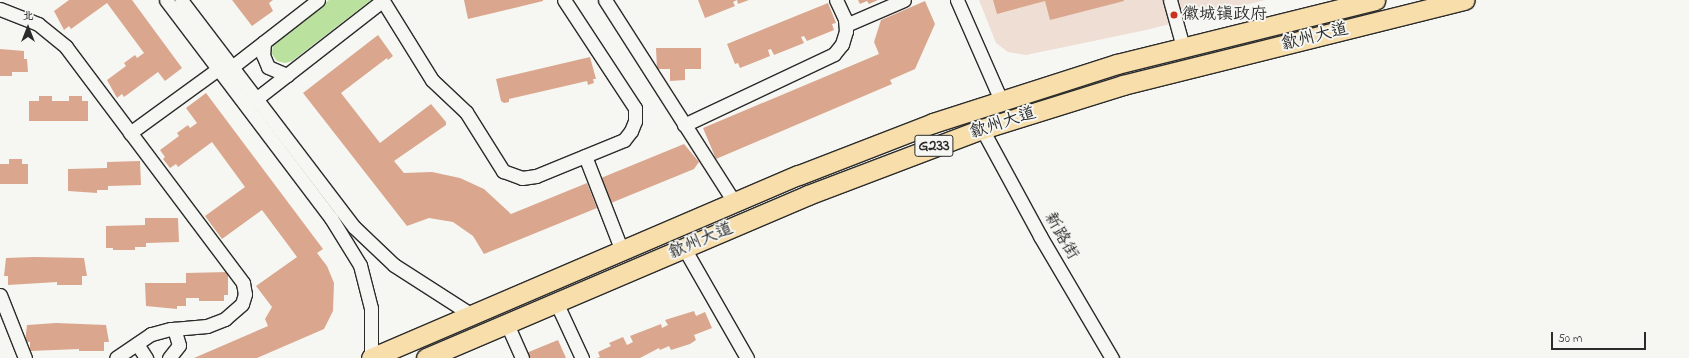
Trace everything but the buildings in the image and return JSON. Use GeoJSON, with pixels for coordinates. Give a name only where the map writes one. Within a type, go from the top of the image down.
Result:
{"type":"FeatureCollection","features":[{"type":"Feature","properties":{"kind":"highway","name":"歙州大道"},"geometry":{"type":"LineString","coordinates":[[371,358],[866,148],[1001,100],[1183,47],[1328,6],[1375,0]]}},
{"type":"Feature","properties":{"kind":"highway","name":"歙州大道"},"geometry":{"type":"LineString","coordinates":[[426,358],[874,168],[982,129],[1130,83],[1465,0]]}},
{"type":"Feature","properties":{"kind":"street"},"geometry":{"type":"LineString","coordinates":[[166,0],[331,218],[360,264],[371,308],[371,358]]}},
{"type":"Feature","properties":{"kind":"street"},"geometry":{"type":"LineString","coordinates":[[181,0],[341,210],[369,243],[394,265],[472,315]]}},
{"type":"Feature","properties":{"kind":"street"},"geometry":{"type":"LineString","coordinates":[[232,66],[318,0]]}},
{"type":"Feature","properties":{"kind":"street"},"geometry":{"type":"LineString","coordinates":[[256,99],[383,0],[432,80],[466,112],[503,171],[514,177],[529,178],[586,156],[628,136],[635,121],[635,108],[564,0]]}},
{"type":"Feature","properties":{"kind":"street"},"geometry":{"type":"LineString","coordinates":[[605,0],[735,203]]}},
{"type":"Feature","properties":{"kind":"street"},"geometry":{"type":"LineString","coordinates":[[684,125],[828,59],[842,44],[846,25],[836,0]]}},
{"type":"Feature","properties":{"kind":"street"},"geometry":{"type":"LineString","coordinates":[[846,25],[904,0]]}},
{"type":"Feature","properties":{"kind":"street"},"geometry":{"type":"LineString","coordinates":[[957,0],[1001,100]]}},
{"type":"Feature","properties":{"kind":"street"},"geometry":{"type":"LineString","coordinates":[[1170,0],[1183,47]]}},
{"type":"Feature","properties":{"kind":"street"},"geometry":{"type":"LineString","coordinates":[[0,8],[28,18],[58,39],[130,132],[245,288],[242,304],[225,319],[207,326],[174,329],[151,334],[116,358]]}},
{"type":"Feature","properties":{"kind":"street"},"geometry":{"type":"LineString","coordinates":[[264,42],[263,55],[268,66],[287,75]]}},
{"type":"Feature","properties":{"kind":"street"},"geometry":{"type":"LineString","coordinates":[[130,132],[218,69]]}},
{"type":"Feature","properties":{"kind":"street","name":"新路街"},"geometry":{"type":"LineString","coordinates":[[982,129],[1040,236],[1112,358]]}},
{"type":"Feature","properties":{"kind":"street"},"geometry":{"type":"LineString","coordinates":[[586,156],[622,251]]}},
{"type":"Feature","properties":{"kind":"street"},"geometry":{"type":"LineString","coordinates":[[684,248],[747,358]]}},
{"type":"Feature","properties":{"kind":"street"},"geometry":{"type":"LineString","coordinates":[[0,295],[25,358]]}},
{"type":"Feature","properties":{"kind":"street"},"geometry":{"type":"LineString","coordinates":[[556,302],[582,358]]}},
{"type":"Feature","properties":{"kind":"street"},"geometry":{"type":"LineString","coordinates":[[507,324],[522,358]]}},
{"type":"Feature","properties":{"kind":"street"},"geometry":{"type":"LineString","coordinates":[[169,358],[179,345],[174,329]]}},
{"type":"Feature","properties":{"kind":"street"},"geometry":{"type":"LineString","coordinates":[[137,344],[146,358]]}},
{"type":"Feature","properties":{"kind":"shaded area"},"geometry":{"type":"Polygon","coordinates":[[[979,0],[1265,0],[1146,30],[1026,55],[1008,52],[996,43],[979,0]]]}},
{"type":"Feature","properties":{"kind":"green space"},"geometry":{"type":"Polygon","coordinates":[[[329,0],[371,0],[292,61],[285,63],[277,61],[272,54],[273,44],[329,0]]]}},
{"type":"Feature","properties":{"kind":"place","name":"徽城镇政府"},"geometry":{"type":"Point","coordinates":[1174,15]}}]}
